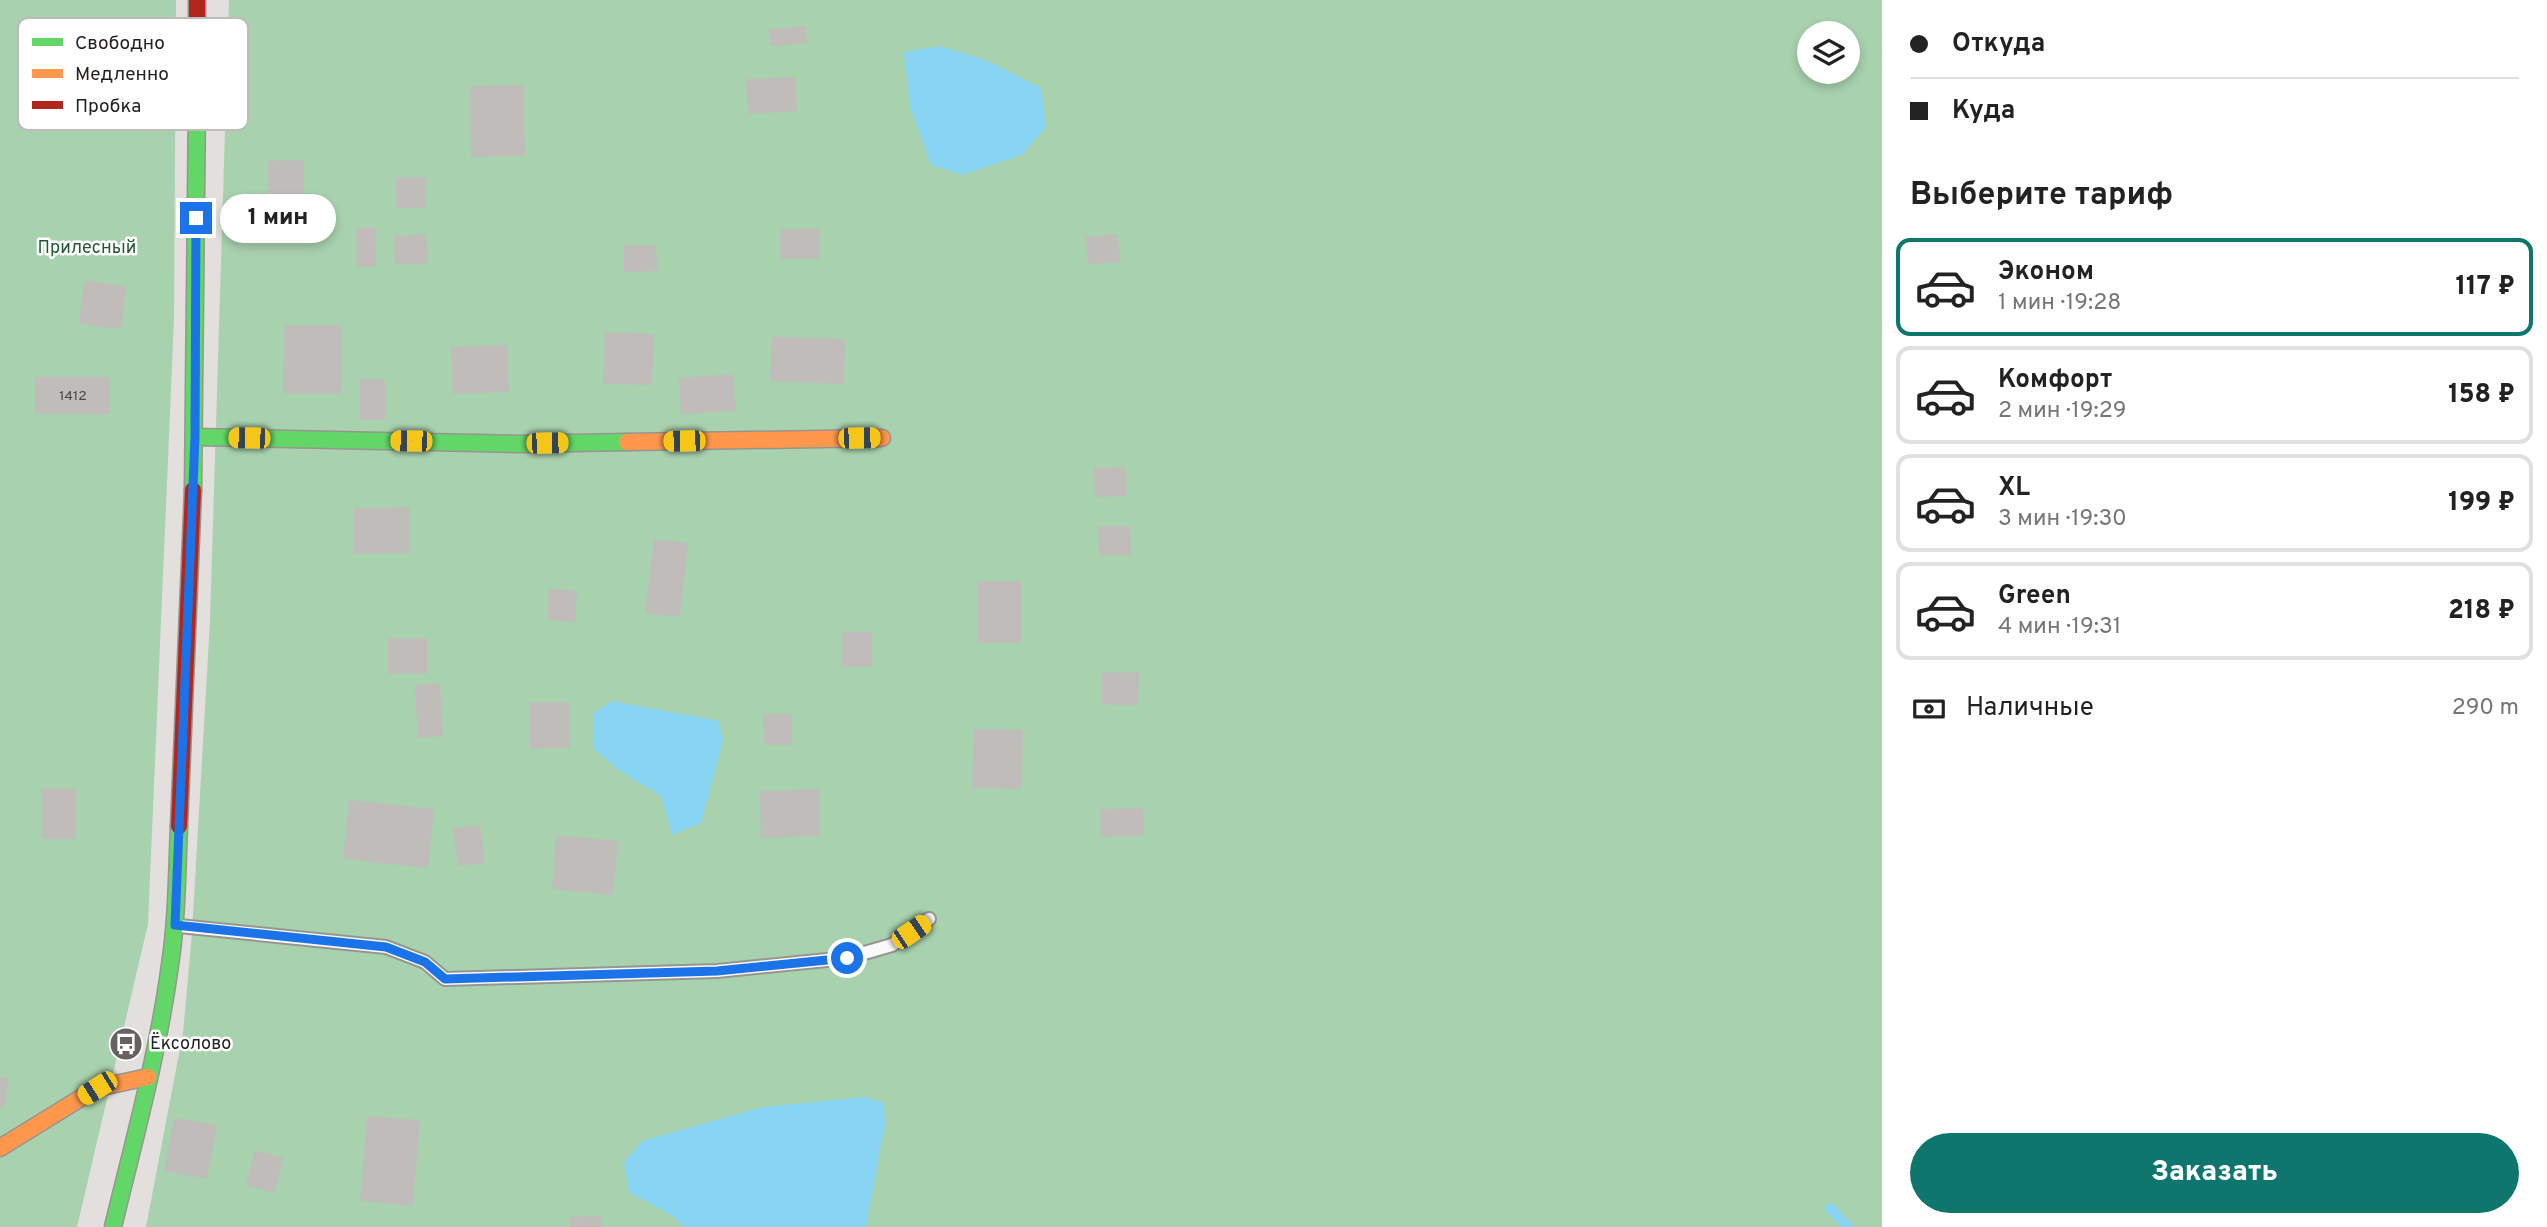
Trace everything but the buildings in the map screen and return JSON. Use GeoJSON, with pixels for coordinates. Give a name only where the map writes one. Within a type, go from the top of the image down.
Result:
{"type":"FeatureCollection","features":[{"type":"Feature","properties":{"kind":"street"},"geometry":{"type":"LineString","coordinates":[[197,0],[197,18]]}},
{"type":"Feature","properties":{"kind":"street"},"geometry":{"type":"LineString","coordinates":[[113,1227],[148,1077],[175,925],[195,437],[196,130]]}},
{"type":"Feature","properties":{"kind":"street"},"geometry":{"type":"LineString","coordinates":[[195,437],[520,444],[882,438]]}},
{"type":"Feature","properties":{"kind":"street"},"geometry":{"type":"LineString","coordinates":[[0,1148],[97,1088],[148,1077]]}},
{"type":"Feature","properties":{"kind":"lane"},"geometry":{"type":"LineString","coordinates":[[175,925],[386,947],[425,962],[445,979],[717,971],[847,958],[892,945],[929,919]]}},
{"type":"Feature","properties":{"kind":"green space","name":"Прилесный"},"geometry":{"type":"Polygon","coordinates":[[[0,0],[176,0],[176,18],[18,18],[18,130],[175,130],[174,319],[148,924],[77,1227],[0,1227],[0,0]]]}},
{"type":"Feature","properties":{"kind":"green space"},"geometry":{"type":"Polygon","coordinates":[[[229,0],[1882,0],[1882,1227],[146,1227],[183,1033],[192,933],[210,621],[225,130],[248,130],[248,18],[228,18],[229,0]]]}},
{"type":"Feature","properties":{"kind":"water"},"geometry":{"type":"Polygon","coordinates":[[[940,46],[988,61],[1041,88],[1046,127],[1022,155],[962,175],[931,165],[910,106],[904,52],[940,46]]]}},
{"type":"Feature","properties":{"kind":"water"},"geometry":{"type":"Polygon","coordinates":[[[612,701],[719,721],[723,741],[701,823],[672,835],[661,796],[620,771],[593,748],[594,713],[612,701]]]}},
{"type":"Feature","properties":{"kind":"water"},"geometry":{"type":"Polygon","coordinates":[[[865,1097],[884,1103],[885,1124],[866,1227],[683,1227],[673,1216],[629,1192],[624,1163],[642,1141],[763,1107],[865,1097]]]}},
{"type":"Feature","properties":{"kind":"waterway"},"geometry":{"type":"LineString","coordinates":[[1830,1208],[1848,1227]]}},
{"type":"Feature","properties":{"kind":"traffic: fast"},"geometry":{"type":"LineString","coordinates":[[193,490],[197,130]]}},
{"type":"Feature","properties":{"kind":"traffic: fast"},"geometry":{"type":"LineString","coordinates":[[195,437],[520,444],[627,442]]}},
{"type":"Feature","properties":{"kind":"traffic: fast"},"geometry":{"type":"LineString","coordinates":[[113,1227],[145,1097],[165,998],[174,930],[179,826]]}},
{"type":"Feature","properties":{"kind":"traffic: slow"},"geometry":{"type":"LineString","coordinates":[[627,442],[882,438]]}},
{"type":"Feature","properties":{"kind":"traffic: slow"},"geometry":{"type":"LineString","coordinates":[[0,1148],[97,1088],[148,1077]]}},
{"type":"Feature","properties":{"kind":"traffic: jam"},"geometry":{"type":"LineString","coordinates":[[197,0],[197,18]]}},
{"type":"Feature","properties":{"kind":"traffic: jam"},"geometry":{"type":"LineString","coordinates":[[179,826],[193,490]]}},
{"type":"Feature","properties":{"kind":"place","name":"Ёксолово"},"geometry":{"type":"Point","coordinates":[126,1044]}},
{"type":"Feature","properties":{"kind":"route"},"geometry":{"type":"LineString","coordinates":[[196,218],[195,437],[175,925],[386,947],[425,962],[445,979],[717,971],[847,958]]}}]}
